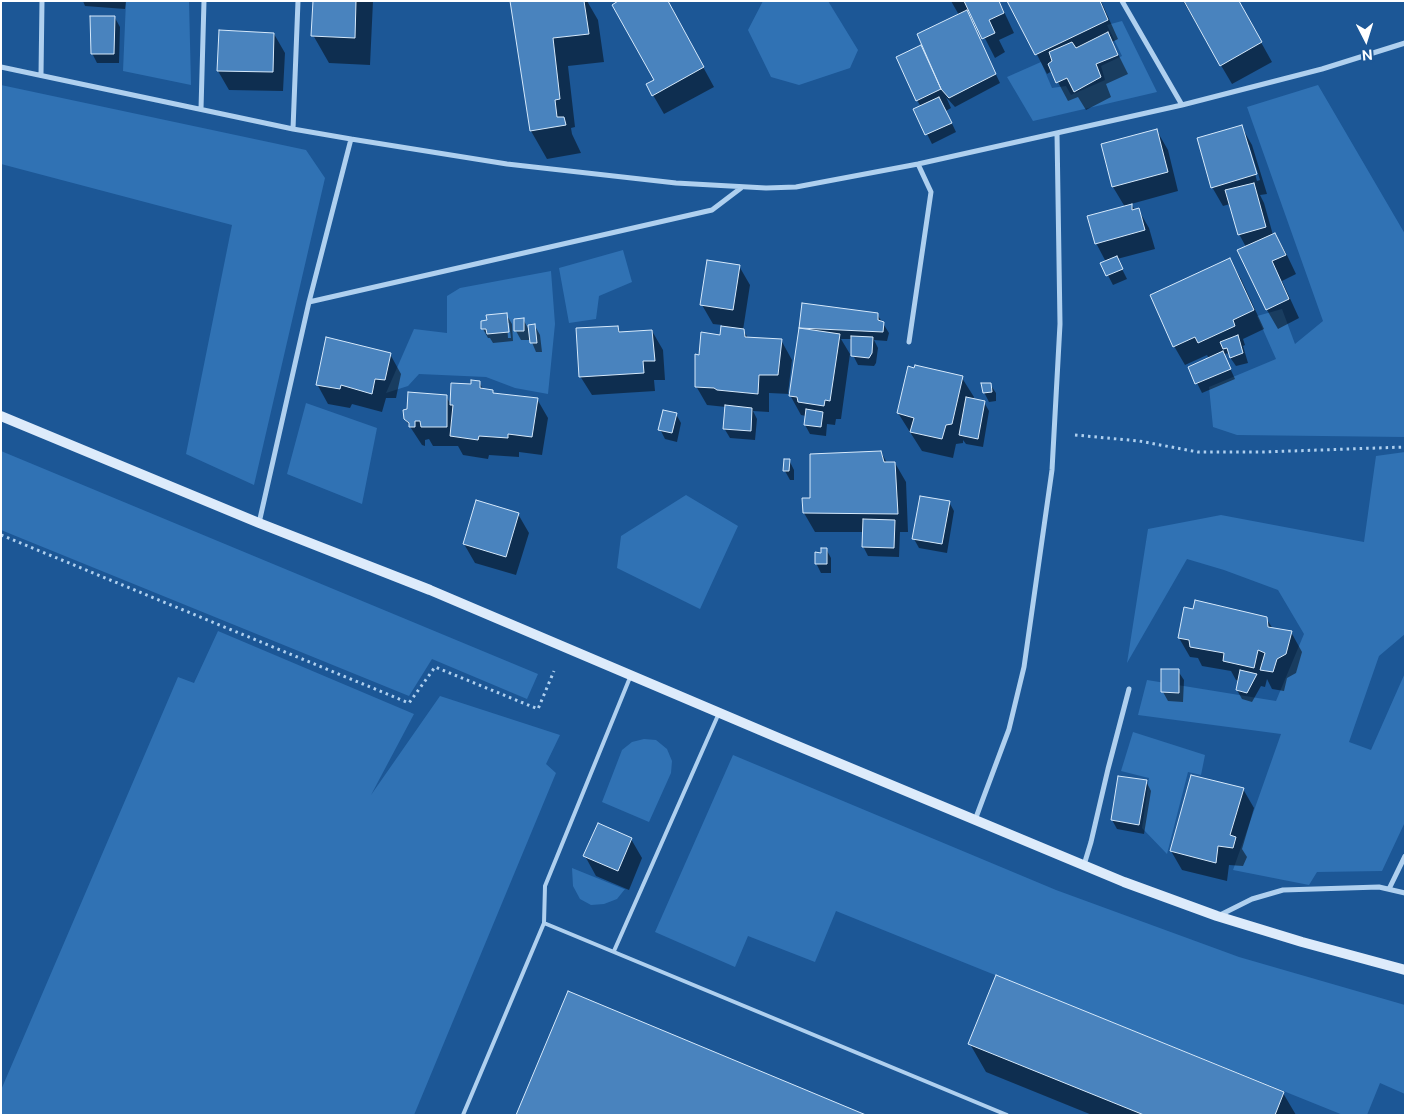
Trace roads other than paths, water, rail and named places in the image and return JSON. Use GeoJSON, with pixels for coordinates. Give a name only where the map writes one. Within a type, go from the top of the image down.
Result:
{"type":"FeatureCollection","features":[{"type":"Feature","properties":{"kind":"street"},"geometry":{"type":"LineString","coordinates":[[41,75],[42,1]]}},
{"type":"Feature","properties":{"kind":"street"},"geometry":{"type":"LineString","coordinates":[[201,109],[204,1]]}},
{"type":"Feature","properties":{"kind":"street"},"geometry":{"type":"LineString","coordinates":[[293,129],[298,1]]}},
{"type":"Feature","properties":{"kind":"street"},"geometry":{"type":"LineString","coordinates":[[1122,1],[1182,105]]}},
{"type":"Feature","properties":{"kind":"street"},"geometry":{"type":"LineString","coordinates":[[1,67],[293,129],[351,139],[507,164],[676,183],[741,188],[796,187],[918,164],[1182,105],[1322,69],[1405,43]]}},
{"type":"Feature","properties":{"kind":"street"},"geometry":{"type":"LineString","coordinates":[[974,820],[1009,729],[1024,667],[1052,470],[1060,324],[1057,133]]}},
{"type":"Feature","properties":{"kind":"street"},"geometry":{"type":"LineString","coordinates":[[259,523],[309,302],[351,139]]}},
{"type":"Feature","properties":{"kind":"street"},"geometry":{"type":"LineString","coordinates":[[909,342],[931,192],[918,164]]}},
{"type":"Feature","properties":{"kind":"street"},"geometry":{"type":"LineString","coordinates":[[309,302],[712,210],[741,188]]}},
{"type":"Feature","properties":{"kind":"street"},"geometry":{"type":"LineString","coordinates":[[1,416],[259,523],[430,590],[1124,882],[1217,916],[1302,942],[1405,970]]}},
{"type":"Feature","properties":{"kind":"street"},"geometry":{"type":"LineString","coordinates":[[1084,865],[1129,689]]}},
{"type":"Feature","properties":{"kind":"street"},"geometry":{"type":"LineString","coordinates":[[1389,889],[1405,856]]}},
{"type":"Feature","properties":{"kind":"street"},"geometry":{"type":"LineString","coordinates":[[1217,916],[1252,900],[1283,890],[1379,887],[1405,892]]}},
{"type":"Feature","properties":{"kind":"lane"},"geometry":{"type":"LineString","coordinates":[[463,1115],[544,923],[545,886],[631,675]]}},
{"type":"Feature","properties":{"kind":"lane"},"geometry":{"type":"LineString","coordinates":[[614,951],[719,713]]}},
{"type":"Feature","properties":{"kind":"lane"},"geometry":{"type":"LineString","coordinates":[[544,923],[1007,1115]]}}]}
